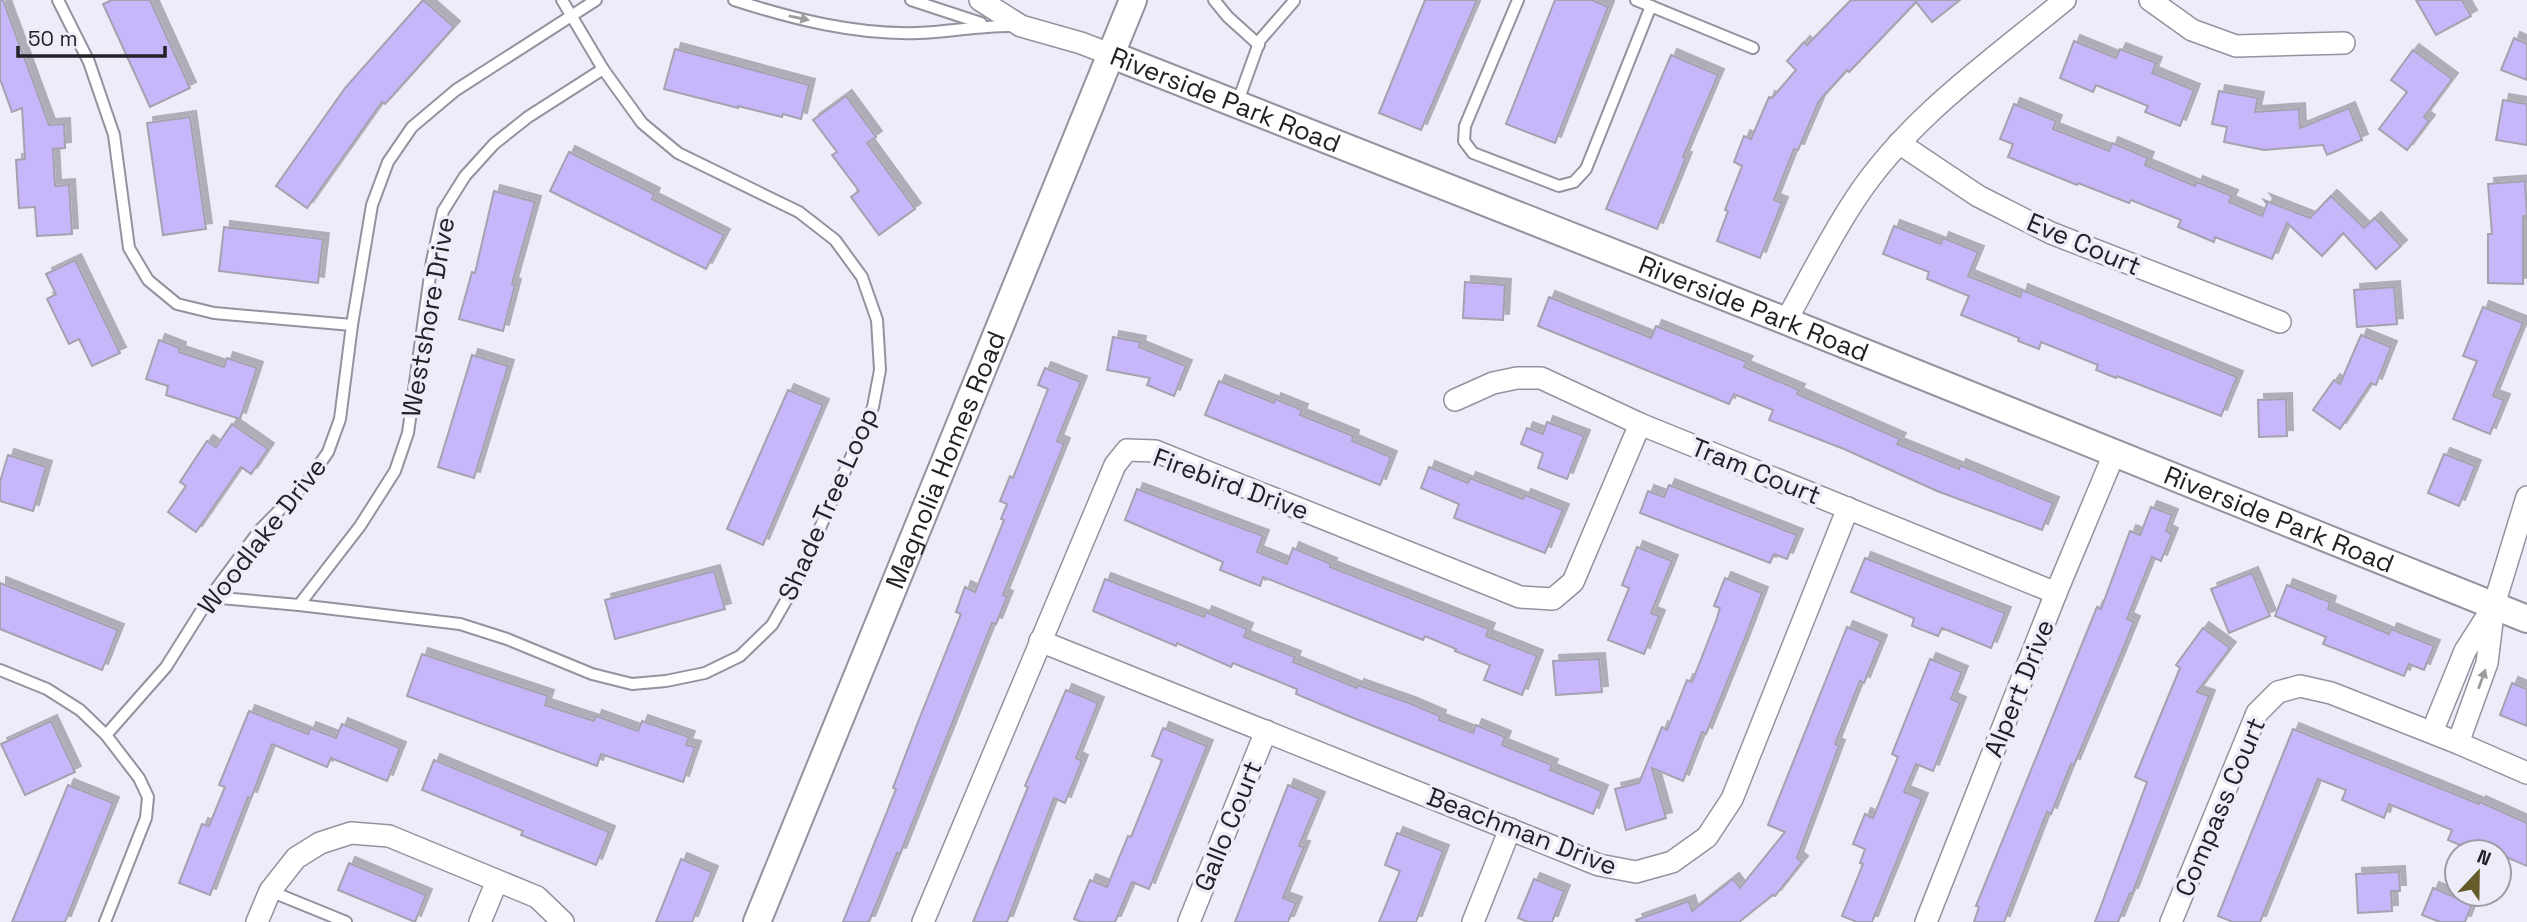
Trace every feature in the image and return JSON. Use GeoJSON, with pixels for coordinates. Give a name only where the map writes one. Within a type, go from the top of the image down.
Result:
{"type":"FeatureCollection","features":[{"type":"Feature","properties":{"kind":"street","name":"Riverside Park Road"},"geometry":{"type":"LineString","coordinates":[[980,0],[1021,26],[1081,43],[1237,104],[2527,619]]}},
{"type":"Feature","properties":{"kind":"street","name":"Magnolia Homes Road"},"geometry":{"type":"LineString","coordinates":[[757,922],[1133,0]]}},
{"type":"Feature","properties":{"kind":"street"},"geometry":{"type":"LineString","coordinates":[[1786,321],[1854,200],[1899,143],[1943,99],[2065,0]]}},
{"type":"Feature","properties":{"kind":"street"},"geometry":{"type":"LineString","coordinates":[[2150,0],[2192,30],[2236,46],[2344,43]]}},
{"type":"Feature","properties":{"kind":"street","name":"Eve Court"},"geometry":{"type":"LineString","coordinates":[[1899,143],[1978,196],[2051,233],[2280,322]]}},
{"type":"Feature","properties":{"kind":"street","name":"Tram Court"},"geometry":{"type":"LineString","coordinates":[[1455,400],[1493,383],[1517,378],[1541,378],[1640,424],[2056,593]]}},
{"type":"Feature","properties":{"kind":"street","name":"Firebird Drive"},"geometry":{"type":"LineString","coordinates":[[923,922],[1115,465],[1128,450],[1155,452],[1520,597],[1553,598],[1573,582],[1640,424]]}},
{"type":"Feature","properties":{"kind":"street","name":"Alpert Drive"},"geometry":{"type":"LineString","coordinates":[[1926,922],[2114,454]]}},
{"type":"Feature","properties":{"kind":"street"},"geometry":{"type":"LineString","coordinates":[[2458,743],[2487,663],[2494,605],[2527,496]]}},
{"type":"Feature","properties":{"kind":"street","name":"Beachman Drive"},"geometry":{"type":"LineString","coordinates":[[1040,641],[1599,865],[1636,872],[1672,862],[1707,838],[1732,799],[1848,508]]}},
{"type":"Feature","properties":{"kind":"street"},"geometry":{"type":"LineString","coordinates":[[2432,733],[2465,651],[2494,605]]}},
{"type":"Feature","properties":{"kind":"street","name":"Compass Court"},"geometry":{"type":"LineString","coordinates":[[2171,922],[2257,713],[2278,692],[2300,686],[2331,693],[2527,773]]}},
{"type":"Feature","properties":{"kind":"street","name":"Gallo Court"},"geometry":{"type":"LineString","coordinates":[[1189,922],[1266,731]]}},
{"type":"Feature","properties":{"kind":"street"},"geometry":{"type":"LineString","coordinates":[[1473,922],[1510,829]]}},
{"type":"Feature","properties":{"kind":"street"},"geometry":{"type":"LineString","coordinates":[[257,922],[270,891],[296,858],[320,843],[351,833],[389,836],[537,897],[564,922]]}},
{"type":"Feature","properties":{"kind":"street"},"geometry":{"type":"LineString","coordinates":[[480,922],[497,881]]}},
{"type":"Feature","properties":{"kind":"lane"},"geometry":{"type":"LineString","coordinates":[[58,0],[89,62],[114,135],[129,248],[148,280],[177,304],[214,313],[352,325]]}},
{"type":"Feature","properties":{"kind":"lane","name":"Shade Tree Loop"},"geometry":{"type":"LineString","coordinates":[[210,597],[460,624],[507,639],[592,674],[632,684],[705,673],[740,656],[772,625],[795,586],[873,407],[880,370],[877,320],[862,277],[835,240],[799,212],[678,153],[642,123],[603,69],[562,0]]}},
{"type":"Feature","properties":{"kind":"lane","name":"Woodlake Drive"},"geometry":{"type":"LineString","coordinates":[[106,735],[166,667],[210,597],[259,531],[308,481],[328,452],[340,419],[372,205],[388,162],[412,127],[456,90],[596,0]]}},
{"type":"Feature","properties":{"kind":"lane"},"geometry":{"type":"LineString","coordinates":[[734,0],[772,12],[851,30],[918,33],[987,25],[1021,26]]}},
{"type":"Feature","properties":{"kind":"lane"},"geometry":{"type":"LineString","coordinates":[[911,0],[987,25]]}},
{"type":"Feature","properties":{"kind":"lane"},"geometry":{"type":"LineString","coordinates":[[1214,0],[1228,18],[1259,45]]}},
{"type":"Feature","properties":{"kind":"lane"},"geometry":{"type":"LineString","coordinates":[[1237,104],[1259,45],[1293,0]]}},
{"type":"Feature","properties":{"kind":"lane"},"geometry":{"type":"LineString","coordinates":[[1518,0],[1465,126],[1464,141],[1473,153],[1559,186],[1574,182],[1586,169],[1651,6]]}},
{"type":"Feature","properties":{"kind":"lane"},"geometry":{"type":"LineString","coordinates":[[1636,0],[1753,48]]}},
{"type":"Feature","properties":{"kind":"lane","name":"Westshore Drive"},"geometry":{"type":"LineString","coordinates":[[299,605],[360,526],[395,471],[408,433],[432,261],[443,211],[465,176],[494,144],[527,117],[603,69]]}},
{"type":"Feature","properties":{"kind":"lane"},"geometry":{"type":"LineString","coordinates":[[0,670],[47,690],[80,709],[106,735],[139,779],[148,797],[146,818],[105,922]]}},
{"type":"Feature","properties":{"kind":"lane"},"geometry":{"type":"LineString","coordinates":[[270,891],[346,922]]}},
{"type":"Feature","properties":{"kind":"building"},"geometry":{"type":"Polygon","coordinates":[[[0,0],[3,0],[49,125],[64,124],[65,148],[53,149],[55,186],[69,185],[72,234],[37,236],[35,207],[19,208],[16,160],[25,159],[22,108],[12,112],[0,79],[0,0]]]}},
{"type":"Feature","properties":{"kind":"building"},"geometry":{"type":"Polygon","coordinates":[[[112,0],[150,0],[190,88],[150,107],[103,4],[112,0]]]}},
{"type":"Feature","properties":{"kind":"building"},"geometry":{"type":"Polygon","coordinates":[[[423,0],[454,27],[385,104],[382,102],[307,208],[276,186],[345,88],[423,0]]]}},
{"type":"Feature","properties":{"kind":"building"},"geometry":{"type":"Polygon","coordinates":[[[1425,0],[1477,0],[1421,130],[1379,113],[1425,0]]]}},
{"type":"Feature","properties":{"kind":"building"},"geometry":{"type":"Polygon","coordinates":[[[1555,0],[1592,0],[1608,7],[1555,143],[1506,124],[1555,0]]]}},
{"type":"Feature","properties":{"kind":"building"},"geometry":{"type":"Polygon","coordinates":[[[1851,0],[1960,0],[1932,22],[1916,2],[1819,101],[1798,150],[1794,149],[1774,200],[1782,203],[1760,258],[1717,241],[1728,211],[1725,210],[1742,166],[1734,162],[1744,136],[1751,139],[1769,97],[1772,98],[1796,70],[1787,61],[1804,42],[1807,45],[1851,0]]]}},
{"type":"Feature","properties":{"kind":"building"},"geometry":{"type":"Polygon","coordinates":[[[2416,0],[2462,0],[2471,16],[2436,35],[2416,0]]]}},
{"type":"Feature","properties":{"kind":"building"},"geometry":{"type":"Polygon","coordinates":[[[2514,38],[2527,44],[2527,80],[2501,70],[2514,38]]]}},
{"type":"Feature","properties":{"kind":"building"},"geometry":{"type":"Polygon","coordinates":[[[2074,41],[2116,58],[2120,49],[2156,63],[2152,73],[2194,90],[2180,126],[2145,112],[2148,106],[2096,85],[2093,92],[2060,78],[2074,41]]]}},
{"type":"Feature","properties":{"kind":"building"},"geometry":{"type":"Polygon","coordinates":[[[675,49],[809,85],[801,119],[738,108],[664,89],[675,49]]]}},
{"type":"Feature","properties":{"kind":"building"},"geometry":{"type":"Polygon","coordinates":[[[2413,50],[2452,79],[2424,117],[2429,121],[2407,150],[2379,129],[2407,92],[2391,80],[2413,50]]]}},
{"type":"Feature","properties":{"kind":"building"},"geometry":{"type":"Polygon","coordinates":[[[1671,55],[1718,75],[1683,157],[1686,158],[1657,229],[1606,209],[1671,55]]]}},
{"type":"Feature","properties":{"kind":"building"},"geometry":{"type":"Polygon","coordinates":[[[2219,91],[2258,98],[2255,112],[2299,109],[2300,128],[2349,108],[2362,140],[2327,155],[2323,145],[2264,150],[2224,142],[2227,127],[2212,124],[2219,91]]]}},
{"type":"Feature","properties":{"kind":"building"},"geometry":{"type":"Polygon","coordinates":[[[846,96],[876,137],[867,143],[915,209],[879,235],[851,197],[859,191],[832,155],[837,152],[813,120],[846,96]]]}},
{"type":"Feature","properties":{"kind":"building"},"geometry":{"type":"Polygon","coordinates":[[[2503,100],[2527,104],[2527,145],[2496,140],[2503,100]]]}},
{"type":"Feature","properties":{"kind":"building"},"geometry":{"type":"Polygon","coordinates":[[[2014,104],[2056,121],[2053,129],[2109,151],[2112,143],[2148,158],[2145,165],[2195,186],[2197,182],[2232,196],[2229,202],[2262,216],[2267,204],[2264,200],[2310,218],[2331,196],[2364,228],[2375,218],[2401,246],[2376,269],[2343,233],[2322,256],[2287,223],[2272,259],[2215,237],[2214,242],[2178,227],[2181,220],[2131,200],[2129,203],[2078,183],[2077,185],[2008,157],[2013,144],[2000,139],[2014,104]]]}},
{"type":"Feature","properties":{"kind":"building"},"geometry":{"type":"Polygon","coordinates":[[[190,117],[206,229],[163,235],[147,123],[190,117]]]}},
{"type":"Feature","properties":{"kind":"building"},"geometry":{"type":"Polygon","coordinates":[[[569,152],[654,194],[652,199],[724,235],[706,269],[550,191],[569,152]]]}},
{"type":"Feature","properties":{"kind":"building"},"geometry":{"type":"Polygon","coordinates":[[[2525,181],[2527,216],[2523,216],[2523,284],[2488,283],[2488,234],[2492,234],[2488,184],[2525,181]]]}},
{"type":"Feature","properties":{"kind":"building"},"geometry":{"type":"Polygon","coordinates":[[[494,191],[535,202],[512,284],[515,285],[503,331],[459,319],[472,272],[475,273],[494,191]]]}},
{"type":"Feature","properties":{"kind":"building"},"geometry":{"type":"Polygon","coordinates":[[[1894,226],[1941,244],[1943,238],[1978,252],[1968,276],[2020,297],[2022,290],[2237,377],[2221,416],[2096,370],[2098,365],[2041,342],[2039,349],[1961,315],[1969,296],[1927,279],[1929,272],[1883,254],[1894,226]]]}},
{"type":"Feature","properties":{"kind":"building"},"geometry":{"type":"Polygon","coordinates":[[[224,227],[323,239],[318,283],[219,271],[224,227]]]}},
{"type":"Feature","properties":{"kind":"building"},"geometry":{"type":"Polygon","coordinates":[[[75,260],[120,353],[92,366],[79,339],[69,344],[47,299],[56,294],[46,274],[75,260]]]}},
{"type":"Feature","properties":{"kind":"building"},"geometry":{"type":"Polygon","coordinates":[[[1465,282],[1505,285],[1503,320],[1463,318],[1465,282]]]}},
{"type":"Feature","properties":{"kind":"building"},"geometry":{"type":"Polygon","coordinates":[[[2394,287],[2397,324],[2357,327],[2354,290],[2394,287]]]}},
{"type":"Feature","properties":{"kind":"building"},"geometry":{"type":"Polygon","coordinates":[[[1549,297],[1651,338],[1656,326],[1747,362],[1744,367],[1799,390],[1797,394],[1900,439],[1897,444],[1959,469],[1960,465],[2053,503],[2042,530],[1937,491],[1844,449],[1769,420],[1773,410],[1734,394],[1729,404],[1538,326],[1549,297]]]}},
{"type":"Feature","properties":{"kind":"building"},"geometry":{"type":"Polygon","coordinates":[[[2483,307],[2523,323],[2493,396],[2504,400],[2490,434],[2453,419],[2477,361],[2463,356],[2483,307]]]}},
{"type":"Feature","properties":{"kind":"building"},"geometry":{"type":"Polygon","coordinates":[[[2361,335],[2391,347],[2376,385],[2371,383],[2340,429],[2313,410],[2334,380],[2340,384],[2361,335]]]}},
{"type":"Feature","properties":{"kind":"building"},"geometry":{"type":"Polygon","coordinates":[[[1113,337],[1140,342],[1139,347],[1186,366],[1174,396],[1147,385],[1150,378],[1107,370],[1113,337]]]}},
{"type":"Feature","properties":{"kind":"building"},"geometry":{"type":"Polygon","coordinates":[[[159,340],[180,348],[179,352],[224,367],[227,358],[257,368],[240,419],[166,395],[168,386],[146,379],[159,340]]]}},
{"type":"Feature","properties":{"kind":"building"},"geometry":{"type":"Polygon","coordinates":[[[472,355],[508,366],[474,478],[438,467],[472,355]]]}},
{"type":"Feature","properties":{"kind":"building"},"geometry":{"type":"Polygon","coordinates":[[[1045,368],[1081,382],[1057,441],[1064,444],[1003,595],[1007,597],[996,624],[992,623],[900,854],[897,853],[869,922],[843,922],[961,614],[956,612],[965,587],[975,592],[1004,520],[1001,519],[1007,504],[1000,501],[1010,476],[1013,478],[1048,389],[1038,385],[1045,368]]]}},
{"type":"Feature","properties":{"kind":"building"},"geometry":{"type":"Polygon","coordinates":[[[1219,381],[1274,403],[1275,399],[1302,410],[1300,415],[1353,436],[1352,441],[1391,457],[1380,485],[1205,415],[1219,381]]]}},
{"type":"Feature","properties":{"kind":"building"},"geometry":{"type":"Polygon","coordinates":[[[788,390],[823,405],[763,545],[727,529],[788,390]]]}},
{"type":"Feature","properties":{"kind":"building"},"geometry":{"type":"Polygon","coordinates":[[[2286,399],[2287,436],[2259,437],[2258,400],[2286,399]]]}},
{"type":"Feature","properties":{"kind":"building"},"geometry":{"type":"Polygon","coordinates":[[[1547,422],[1584,436],[1567,479],[1538,468],[1543,453],[1521,444],[1527,428],[1543,434],[1547,422]]]}},
{"type":"Feature","properties":{"kind":"building"},"geometry":{"type":"Polygon","coordinates":[[[232,424],[268,449],[251,474],[241,467],[196,532],[168,512],[186,486],[180,482],[207,441],[216,447],[232,424]]]}},
{"type":"Feature","properties":{"kind":"building"},"geometry":{"type":"Polygon","coordinates":[[[2444,454],[2475,466],[2459,506],[2428,493],[2444,454]]]}},
{"type":"Feature","properties":{"kind":"building"},"geometry":{"type":"Polygon","coordinates":[[[8,455],[46,467],[33,511],[0,501],[0,482],[8,455]]]}},
{"type":"Feature","properties":{"kind":"building"},"geometry":{"type":"Polygon","coordinates":[[[1429,467],[1468,483],[1470,478],[1523,499],[1525,495],[1563,510],[1545,553],[1454,518],[1459,504],[1421,488],[1429,467]]]}},
{"type":"Feature","properties":{"kind":"building"},"geometry":{"type":"Polygon","coordinates":[[[1669,485],[1797,535],[1787,559],[1774,554],[1770,563],[1640,513],[1648,491],[1664,497],[1669,485]]]}},
{"type":"Feature","properties":{"kind":"building"},"geometry":{"type":"Polygon","coordinates":[[[1137,489],[1263,536],[1257,552],[1287,564],[1293,548],[1331,564],[1330,567],[1489,629],[1486,636],[1537,656],[1522,695],[1484,680],[1490,665],[1455,651],[1456,649],[1425,636],[1423,640],[1263,577],[1260,586],[1220,570],[1223,562],[1125,520],[1137,489]]]}},
{"type":"Feature","properties":{"kind":"building"},"geometry":{"type":"Polygon","coordinates":[[[2151,507],[2172,515],[2166,531],[2172,534],[2161,561],[2152,557],[2127,619],[2134,622],[2074,765],[2071,764],[2051,814],[2047,812],[2004,922],[1974,922],[1979,907],[1976,906],[2097,607],[2101,609],[2130,531],[2140,535],[2151,507]]]}},
{"type":"Feature","properties":{"kind":"building"},"geometry":{"type":"Polygon","coordinates":[[[1637,547],[1672,561],[1651,613],[1659,616],[1644,654],[1608,640],[1629,588],[1622,585],[1637,547]]]}},
{"type":"Feature","properties":{"kind":"building"},"geometry":{"type":"Polygon","coordinates":[[[1865,558],[2005,613],[1991,648],[1942,628],[1938,636],[1912,626],[1914,618],[1851,592],[1865,558]]]}},
{"type":"Feature","properties":{"kind":"building"},"geometry":{"type":"Polygon","coordinates":[[[714,571],[725,609],[615,639],[605,600],[714,571]]]}},
{"type":"Feature","properties":{"kind":"building"},"geometry":{"type":"Polygon","coordinates":[[[2252,573],[2270,616],[2229,633],[2211,589],[2252,573]]]}},
{"type":"Feature","properties":{"kind":"building"},"geometry":{"type":"Polygon","coordinates":[[[1725,578],[1762,593],[1743,643],[1706,734],[1702,732],[1683,781],[1652,768],[1666,818],[1626,830],[1615,789],[1639,783],[1662,727],[1667,730],[1687,680],[1692,682],[1716,621],[1720,608],[1714,606],[1725,578]]]}},
{"type":"Feature","properties":{"kind":"building"},"geometry":{"type":"Polygon","coordinates":[[[1105,579],[1204,617],[1206,612],[1247,629],[1244,637],[1295,657],[1293,662],[1357,688],[1358,685],[1409,703],[1440,716],[1439,720],[1473,733],[1476,725],[1505,737],[1502,745],[1552,765],[1550,770],[1602,791],[1593,814],[1346,715],[1296,694],[1297,689],[1233,663],[1231,667],[1093,611],[1105,579]]]}},
{"type":"Feature","properties":{"kind":"building"},"geometry":{"type":"Polygon","coordinates":[[[0,583],[118,630],[102,670],[0,629],[0,583]]]}},
{"type":"Feature","properties":{"kind":"building"},"geometry":{"type":"Polygon","coordinates":[[[2287,585],[2330,602],[2328,609],[2389,634],[2391,629],[2434,646],[2424,670],[2409,664],[2404,676],[2323,644],[2326,637],[2275,616],[2287,585]]]}},
{"type":"Feature","properties":{"kind":"building"},"geometry":{"type":"Polygon","coordinates":[[[1847,627],[1881,641],[1864,683],[1860,681],[1835,744],[1839,746],[1797,858],[1802,862],[1775,896],[1739,922],[1637,922],[1636,920],[1689,901],[1692,911],[1733,879],[1740,888],[1785,832],[1768,825],[1847,627]]]}},
{"type":"Feature","properties":{"kind":"building"},"geometry":{"type":"Polygon","coordinates":[[[2203,628],[2230,648],[2197,692],[2209,696],[2132,894],[2130,893],[2118,922],[2095,922],[2147,782],[2135,777],[2180,668],[2176,665],[2203,628]]]}},
{"type":"Feature","properties":{"kind":"building"},"geometry":{"type":"Polygon","coordinates":[[[422,654],[548,696],[545,705],[594,721],[596,716],[638,731],[642,721],[689,737],[686,745],[695,747],[683,782],[601,754],[597,766],[407,696],[422,654]]]}},
{"type":"Feature","properties":{"kind":"building"},"geometry":{"type":"Polygon","coordinates":[[[1599,659],[1602,692],[1556,695],[1553,661],[1599,659]]]}},
{"type":"Feature","properties":{"kind":"building"},"geometry":{"type":"Polygon","coordinates":[[[1930,659],[1962,672],[1951,699],[1960,703],[1933,771],[1916,764],[1904,792],[1922,799],[1872,922],[1857,922],[1842,916],[1863,864],[1860,863],[1865,849],[1853,844],[1865,814],[1873,818],[1898,757],[1892,754],[1930,659]]]}},
{"type":"Feature","properties":{"kind":"building"},"geometry":{"type":"Polygon","coordinates":[[[2512,683],[2527,689],[2527,726],[2500,715],[2512,683]]]}},
{"type":"Feature","properties":{"kind":"building"},"geometry":{"type":"Polygon","coordinates":[[[1066,690],[1098,703],[1076,758],[1082,761],[1065,803],[1054,798],[1007,922],[973,922],[1028,787],[1025,786],[1066,690]]]}},
{"type":"Feature","properties":{"kind":"building"},"geometry":{"type":"Polygon","coordinates":[[[249,711],[308,734],[310,728],[336,738],[342,724],[400,748],[387,781],[331,758],[327,767],[272,744],[210,895],[179,883],[202,824],[209,826],[225,787],[219,785],[249,711]]]}},
{"type":"Feature","properties":{"kind":"building"},"geometry":{"type":"Polygon","coordinates":[[[51,721],[75,772],[25,795],[1,744],[51,721]]]}},
{"type":"Feature","properties":{"kind":"building"},"geometry":{"type":"Polygon","coordinates":[[[1163,728],[1207,746],[1149,889],[1132,882],[1115,922],[1082,922],[1074,919],[1090,880],[1107,887],[1128,836],[1131,837],[1162,760],[1152,756],[1163,728]]]}},
{"type":"Feature","properties":{"kind":"building"},"geometry":{"type":"Polygon","coordinates":[[[2293,729],[2527,823],[2527,866],[2513,860],[2513,838],[2449,838],[2452,830],[2389,804],[2384,818],[2342,800],[2346,790],[2318,779],[2260,922],[2233,922],[2218,916],[2293,729]]]}},
{"type":"Feature","properties":{"kind":"building"},"geometry":{"type":"Polygon","coordinates":[[[434,760],[609,832],[596,865],[521,835],[523,831],[422,790],[434,760]]]}},
{"type":"Feature","properties":{"kind":"building"},"geometry":{"type":"Polygon","coordinates":[[[68,785],[113,803],[65,922],[12,922],[68,785]]]}},
{"type":"Feature","properties":{"kind":"building"},"geometry":{"type":"Polygon","coordinates":[[[1288,785],[1319,798],[1299,846],[1304,847],[1283,898],[1296,903],[1288,922],[1235,922],[1288,785]]]}},
{"type":"Feature","properties":{"kind":"building"},"geometry":{"type":"Polygon","coordinates":[[[1397,833],[1443,851],[1416,922],[1379,922],[1400,871],[1385,865],[1397,833]]]}},
{"type":"Feature","properties":{"kind":"building"},"geometry":{"type":"Polygon","coordinates":[[[681,859],[712,872],[692,922],[656,922],[681,859]]]}},
{"type":"Feature","properties":{"kind":"building"},"geometry":{"type":"Polygon","coordinates":[[[349,863],[426,895],[415,922],[338,890],[349,863]]]}},
{"type":"Feature","properties":{"kind":"building"},"geometry":{"type":"Polygon","coordinates":[[[2399,872],[2400,891],[2391,891],[2392,911],[2358,913],[2356,874],[2399,872]]]}},
{"type":"Feature","properties":{"kind":"building"},"geometry":{"type":"Polygon","coordinates":[[[1534,879],[1564,891],[1552,922],[1528,922],[1518,918],[1534,879]]]}},
{"type":"Feature","properties":{"kind":"building"},"geometry":{"type":"Polygon","coordinates":[[[2433,888],[2443,892],[2443,908],[2470,908],[2465,922],[2440,922],[2422,915],[2433,888]]]}}]}
